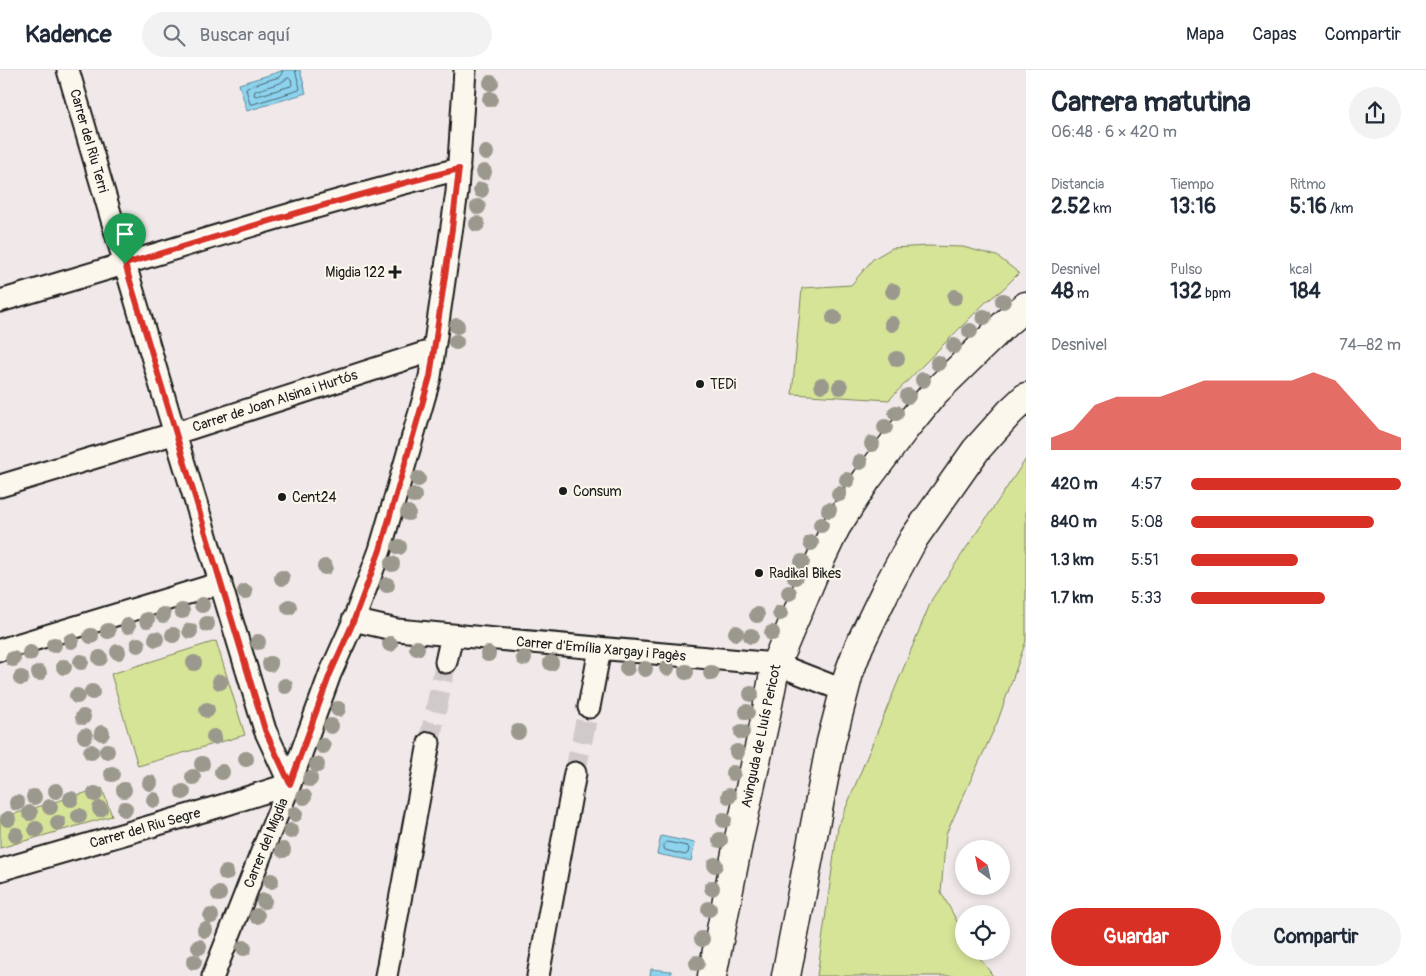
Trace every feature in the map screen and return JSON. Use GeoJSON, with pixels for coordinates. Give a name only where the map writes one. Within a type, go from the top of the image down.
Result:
{"type":"FeatureCollection","features":[{"type":"Feature","properties":{"kind":"street","name":"Carrer del Riu Terri"},"geometry":{"type":"LineString","coordinates":[[68,70],[265,730],[290,784]]}},
{"type":"Feature","properties":{"kind":"street","name":"Carrer del Migdia"},"geometry":{"type":"LineString","coordinates":[[213,976],[290,784],[330,674],[380,550],[430,377],[459,169],[465,70]]}},
{"type":"Feature","properties":{"kind":"street"},"geometry":{"type":"LineString","coordinates":[[0,301],[292,213],[459,169]]}},
{"type":"Feature","properties":{"kind":"street","name":"Avinguda de Lluís Pericot"},"geometry":{"type":"LineString","coordinates":[[712,976],[776,664],[793,620],[832,536],[868,479],[934,393],[1026,306]]}},
{"type":"Feature","properties":{"kind":"street","name":"Carrer de Joan Alsina i Hurtós"},"geometry":{"type":"LineString","coordinates":[[0,486],[176,434],[434,350]]}},
{"type":"Feature","properties":{"kind":"street"},"geometry":{"type":"LineString","coordinates":[[786,976],[831,742],[849,673],[859,646],[914,538],[976,450],[1026,397]]}},
{"type":"Feature","properties":{"kind":"street"},"geometry":{"type":"LineString","coordinates":[[0,650],[221,583]]}},
{"type":"Feature","properties":{"kind":"street","name":"Carrer d'Emília Xargay i Pagès"},"geometry":{"type":"LineString","coordinates":[[353,620],[397,630],[776,664],[845,691]]}},
{"type":"Feature","properties":{"kind":"street"},"geometry":{"type":"LineString","coordinates":[[446,662],[452,635]]}},
{"type":"Feature","properties":{"kind":"street"},"geometry":{"type":"LineString","coordinates":[[589,708],[600,649]]}},
{"type":"Feature","properties":{"kind":"street"},"geometry":{"type":"LineString","coordinates":[[386,976],[428,743]]}},
{"type":"Feature","properties":{"kind":"street"},"geometry":{"type":"LineString","coordinates":[[538,976],[575,774]]}},
{"type":"Feature","properties":{"kind":"street","name":"Carrer del Riu Segre"},"geometry":{"type":"LineString","coordinates":[[0,870],[290,784]]}},
{"type":"Feature","properties":{"kind":"green space"},"geometry":{"type":"Polygon","coordinates":[[[963,247],[997,256],[1019,273],[1002,290],[986,302],[889,400],[792,394],[802,288],[851,285],[873,259],[892,248],[963,247]]]}},
{"type":"Feature","properties":{"kind":"green space"},"geometry":{"type":"Polygon","coordinates":[[[1026,459],[1026,641],[997,723],[946,834],[941,892],[955,918],[955,960],[981,960],[993,976],[817,976],[838,827],[932,599],[1026,459]]]}},
{"type":"Feature","properties":{"kind":"green space"},"geometry":{"type":"Polygon","coordinates":[[[216,641],[245,735],[138,766],[111,674],[216,641]]]}},
{"type":"Feature","properties":{"kind":"green space"},"geometry":{"type":"Polygon","coordinates":[[[102,788],[112,816],[0,848],[0,818],[102,788]]]}},
{"type":"Feature","properties":{"kind":"water"},"geometry":{"type":"Polygon","coordinates":[[[285,70],[300,70],[306,93],[247,111],[239,84],[285,70]]]}},
{"type":"Feature","properties":{"kind":"water"},"geometry":{"type":"Polygon","coordinates":[[[661,836],[695,843],[691,861],[657,854],[661,836]]]}},
{"type":"Feature","properties":{"kind":"water"},"geometry":{"type":"Polygon","coordinates":[[[651,969],[671,971],[671,976],[650,976],[651,969]]]}},
{"type":"Feature","properties":{"kind":"tunnel"},"geometry":{"type":"LineString","coordinates":[[429,743],[446,662]]}},
{"type":"Feature","properties":{"kind":"tunnel"},"geometry":{"type":"LineString","coordinates":[[575,773],[589,707]]}},
{"type":"Feature","properties":{"kind":"place","name":"Migdia 122"},"geometry":{"type":"Point","coordinates":[395,272]}},
{"type":"Feature","properties":{"kind":"place","name":"TEDi"},"geometry":{"type":"Point","coordinates":[700,384]}},
{"type":"Feature","properties":{"kind":"place","name":"Consum"},"geometry":{"type":"Point","coordinates":[563,491]}},
{"type":"Feature","properties":{"kind":"place","name":"Cent24"},"geometry":{"type":"Point","coordinates":[282,497]}},
{"type":"Feature","properties":{"kind":"place","name":"Radikal Bikes"},"geometry":{"type":"Point","coordinates":[759,573]}},
{"type":"Feature","properties":{"kind":"route"},"geometry":{"type":"LineString","coordinates":[[459,169],[430,377],[380,550],[352,625],[330,674],[290,784],[265,730],[125,264],[292,213],[459,169]]}}]}
